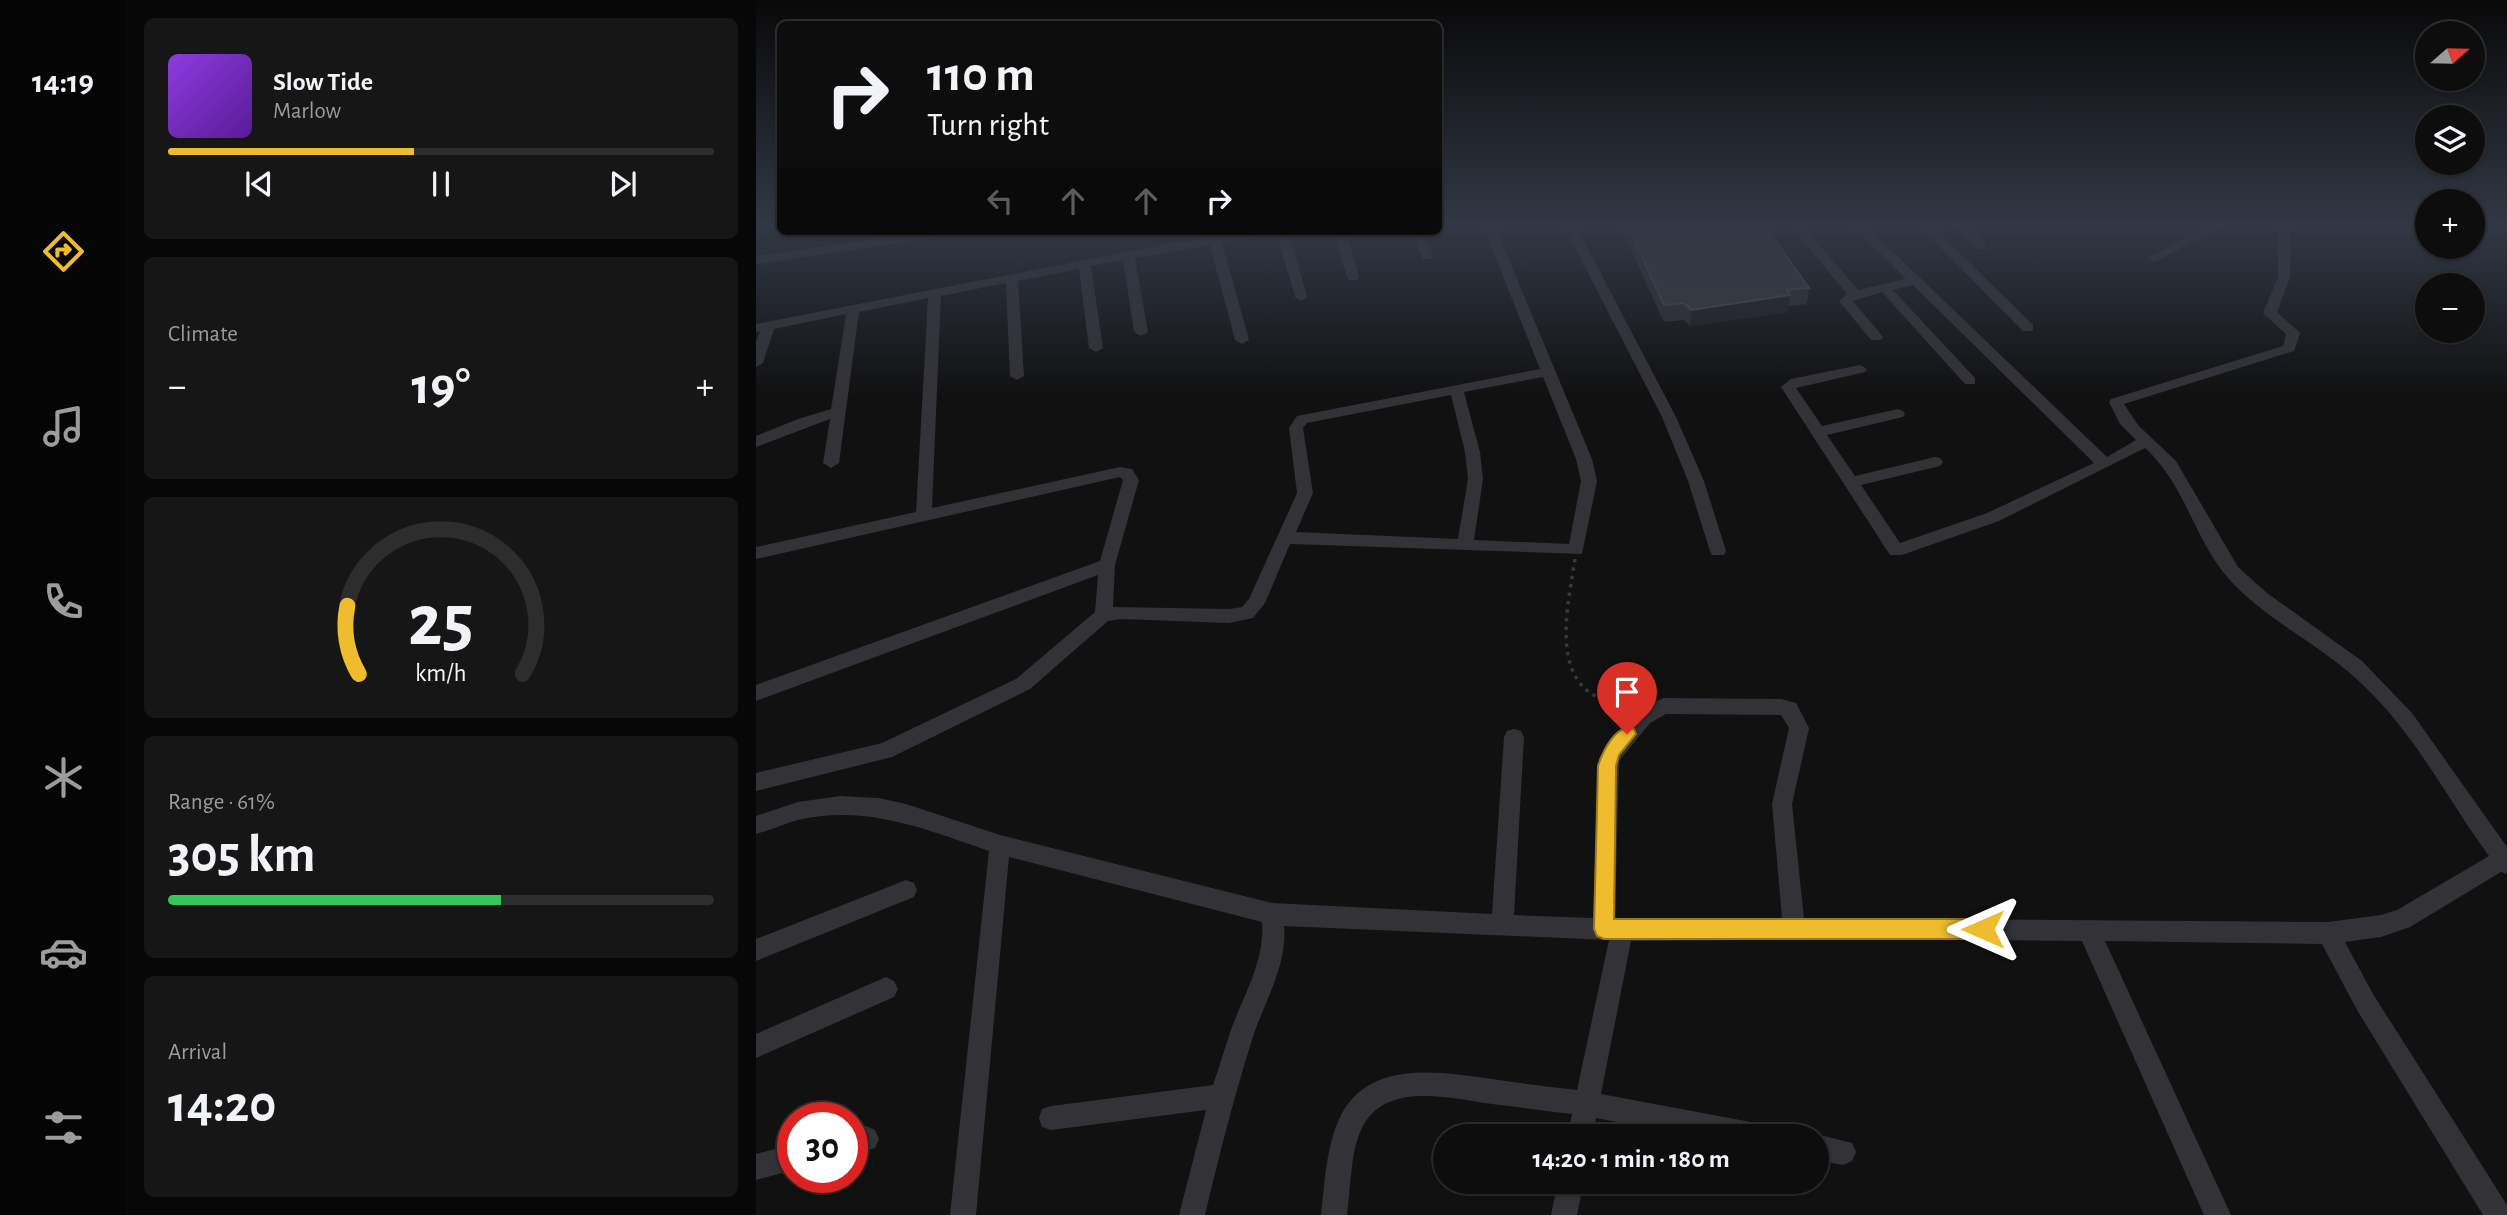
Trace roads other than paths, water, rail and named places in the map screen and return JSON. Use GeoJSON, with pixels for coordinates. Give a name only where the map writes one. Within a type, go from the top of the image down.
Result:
{"type":"FeatureCollection","features":[{"type":"Feature","properties":{"kind":"street"},"geometry":{"type":"LineString","coordinates":[[756,363],[762,327],[993,283]]}},
{"type":"Feature","properties":{"kind":"street"},"geometry":{"type":"LineString","coordinates":[[1012,283],[1017,376]]}},
{"type":"Feature","properties":{"kind":"street"},"geometry":{"type":"LineString","coordinates":[[1087,283],[1096,348]]}},
{"type":"Feature","properties":{"kind":"street"},"geometry":{"type":"LineString","coordinates":[[1133,283],[1141,332]]}},
{"type":"Feature","properties":{"kind":"street"},"geometry":{"type":"LineString","coordinates":[[1226,283],[1242,340]]}},
{"type":"Feature","properties":{"kind":"street"},"geometry":{"type":"LineString","coordinates":[[1297,283],[1301,297]]}},
{"type":"Feature","properties":{"kind":"street"},"geometry":{"type":"LineString","coordinates":[[1283,538],[1576,550],[1589,481],[1584,459],[1513,283]]}},
{"type":"Feature","properties":{"kind":"street"},"geometry":{"type":"LineString","coordinates":[[1599,283],[1669,417],[1696,481],[1718,551]]}},
{"type":"Feature","properties":{"kind":"street"},"geometry":{"type":"LineString","coordinates":[[1845,283],[1855,295]]}},
{"type":"Feature","properties":{"kind":"street"},"geometry":{"type":"LineString","coordinates":[[1876,337],[1846,302],[1847,298],[1905,283]]}},
{"type":"Feature","properties":{"kind":"street"},"geometry":{"type":"LineString","coordinates":[[1915,283],[2105,464]]}},
{"type":"Feature","properties":{"kind":"street"},"geometry":{"type":"LineString","coordinates":[[1982,283],[2028,328]]}},
{"type":"Feature","properties":{"kind":"street"},"geometry":{"type":"LineString","coordinates":[[756,825],[798,811],[840,805],[879,807],[906,813],[1000,845],[1272,914],[1613,930],[2328,933],[2381,926],[2402,919],[2506,860],[2390,700],[2361,669],[2243,583],[2224,562],[2186,487],[2169,463],[2120,415],[2116,402],[2288,348],[2293,333],[2270,313],[2282,283]]}},
{"type":"Feature","properties":{"kind":"street"},"geometry":{"type":"LineString","coordinates":[[1884,287],[1970,381]]}},
{"type":"Feature","properties":{"kind":"street"},"geometry":{"type":"LineString","coordinates":[[924,514],[935,294]]}},
{"type":"Feature","properties":{"kind":"street"},"geometry":{"type":"LineString","coordinates":[[831,463],[836,413],[853,310]]}},
{"type":"Feature","properties":{"kind":"street"},"geometry":{"type":"LineString","coordinates":[[1860,369],[1796,382],[1788,387],[1896,551],[1993,517],[2147,441]]}},
{"type":"Feature","properties":{"kind":"street"},"geometry":{"type":"LineString","coordinates":[[756,782],[886,751],[1011,691],[1104,615],[1121,612],[1229,617],[1247,613],[1256,603],[1305,494],[1296,428],[1302,419],[1550,371]]}},
{"type":"Feature","properties":{"kind":"street"},"geometry":{"type":"LineString","coordinates":[[1456,388],[1473,456],[1475,491],[1465,546]]}},
{"type":"Feature","properties":{"kind":"street"},"geometry":{"type":"LineString","coordinates":[[756,442],[803,422],[836,413]]}},
{"type":"Feature","properties":{"kind":"street"},"geometry":{"type":"LineString","coordinates":[[1818,432],[1898,414]]}},
{"type":"Feature","properties":{"kind":"street"},"geometry":{"type":"LineString","coordinates":[[1851,482],[1935,462]]}},
{"type":"Feature","properties":{"kind":"street"},"geometry":{"type":"LineString","coordinates":[[756,553],[1113,472],[1127,473],[1131,480],[1107,565],[1104,615]]}},
{"type":"Feature","properties":{"kind":"street"},"geometry":{"type":"LineString","coordinates":[[756,693],[1107,565]]}},
{"type":"Feature","properties":{"kind":"street"},"geometry":{"type":"LineString","coordinates":[[1583,1124],[1613,930],[1609,758],[1643,718],[1663,706],[1781,707],[1794,714],[1798,727],[1797,738],[1782,804],[1794,929]]}},
{"type":"Feature","properties":{"kind":"street"},"geometry":{"type":"LineString","coordinates":[[1502,925],[1514,737]]}},
{"type":"Feature","properties":{"kind":"street"},"geometry":{"type":"LineString","coordinates":[[962,1215],[1000,845]]}},
{"type":"Feature","properties":{"kind":"street"},"geometry":{"type":"LineString","coordinates":[[756,950],[906,890]]}},
{"type":"Feature","properties":{"kind":"street"},"geometry":{"type":"LineString","coordinates":[[1192,1215],[1222,1096],[1243,1030],[1267,970],[1274,936],[1272,914]]}},
{"type":"Feature","properties":{"kind":"street"},"geometry":{"type":"LineString","coordinates":[[2088,930],[2218,1215]]}},
{"type":"Feature","properties":{"kind":"street"},"geometry":{"type":"LineString","coordinates":[[2328,933],[2365,1002],[2498,1215]]}},
{"type":"Feature","properties":{"kind":"street"},"geometry":{"type":"LineString","coordinates":[[756,1046],[886,989]]}},
{"type":"Feature","properties":{"kind":"street"},"geometry":{"type":"LineString","coordinates":[[1334,1215],[1346,1136],[1355,1112],[1365,1101],[1380,1092],[1402,1084],[1427,1083],[1587,1104],[1693,1124]]}},
{"type":"Feature","properties":{"kind":"street"},"geometry":{"type":"LineString","coordinates":[[1051,1118],[1222,1096]]}},
{"type":"Feature","properties":{"kind":"street"},"geometry":{"type":"LineString","coordinates":[[1829,1149],[1843,1152]]}},
{"type":"Feature","properties":{"kind":"street"},"geometry":{"type":"LineString","coordinates":[[756,1167],[777,1161]]}},
{"type":"Feature","properties":{"kind":"street"},"geometry":{"type":"LineString","coordinates":[[1564,1215],[1568,1194]]}}]}
